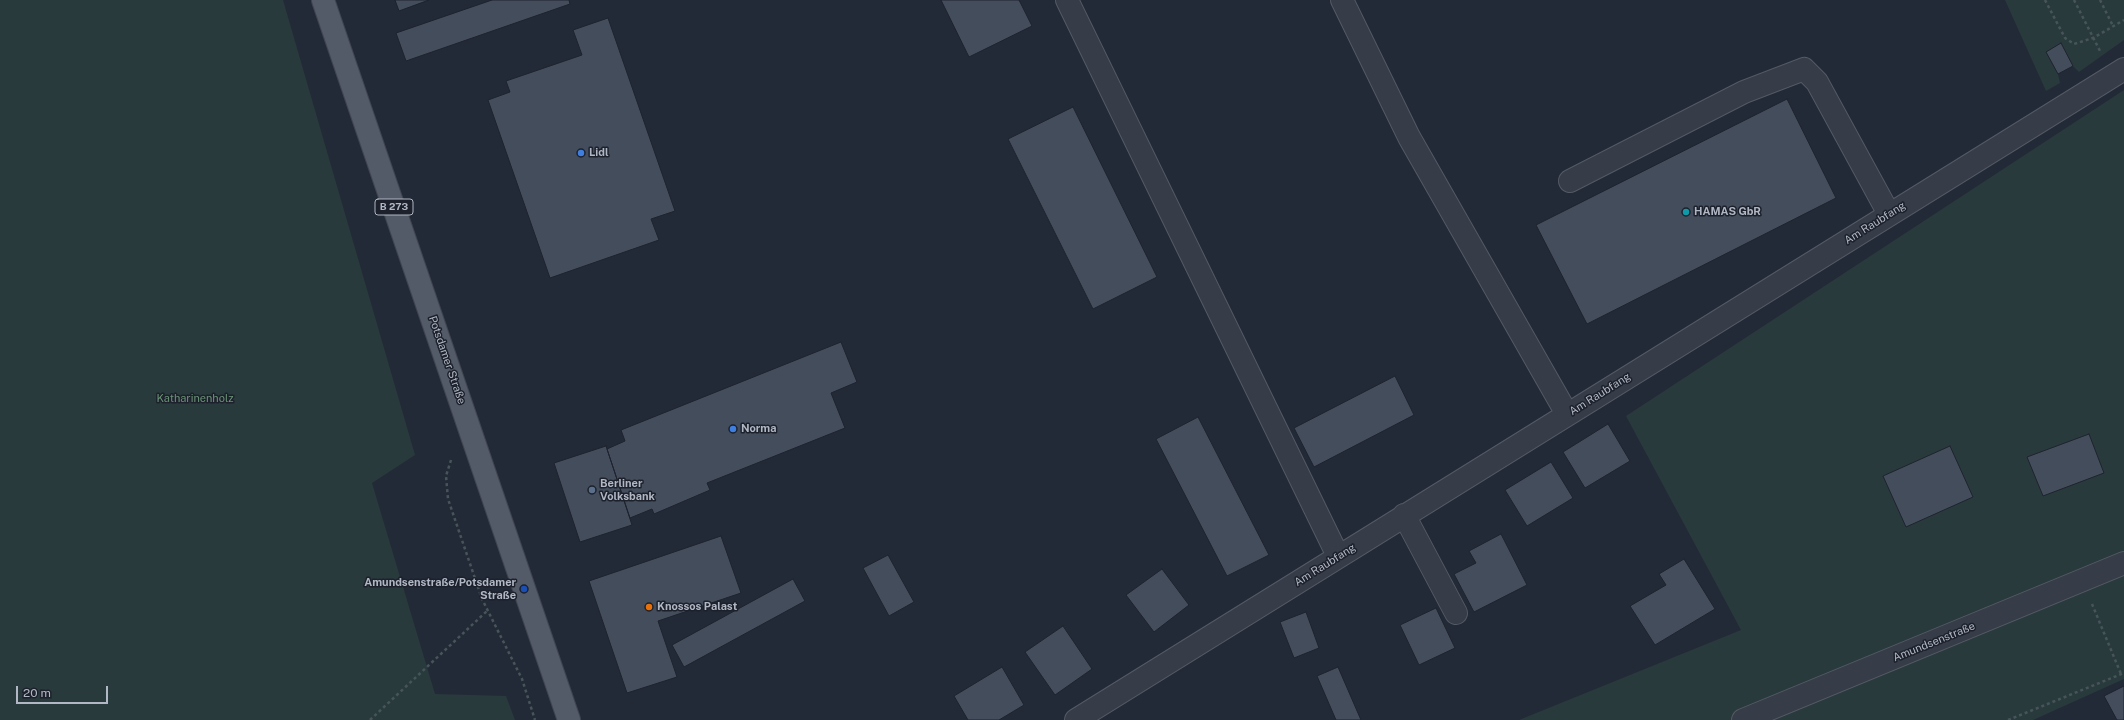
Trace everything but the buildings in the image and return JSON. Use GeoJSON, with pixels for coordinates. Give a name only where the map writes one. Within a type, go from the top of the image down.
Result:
{"type":"FeatureCollection","features":[{"type":"Feature","properties":{"kind":"main road","name":"Potsdamer Straße"},"geometry":{"type":"LineString","coordinates":[[323,0],[569,720]]}},
{"type":"Feature","properties":{"kind":"street"},"geometry":{"type":"LineString","coordinates":[[1066,0],[1338,556]]}},
{"type":"Feature","properties":{"kind":"street"},"geometry":{"type":"LineString","coordinates":[[1342,0],[1409,137],[1567,414]]}},
{"type":"Feature","properties":{"kind":"street","name":"Am Raubfang"},"geometry":{"type":"LineString","coordinates":[[1076,720],[2124,68]]}},
{"type":"Feature","properties":{"kind":"street"},"geometry":{"type":"LineString","coordinates":[[1570,181],[1744,92],[1804,70],[1817,82],[1889,214]]}},
{"type":"Feature","properties":{"kind":"street"},"geometry":{"type":"LineString","coordinates":[[1404,515],[1456,613]]}},
{"type":"Feature","properties":{"kind":"street","name":"Amundsenstraße"},"geometry":{"type":"LineString","coordinates":[[1743,720],[2124,563]]}},
{"type":"Feature","properties":{"kind":"path"},"geometry":{"type":"LineString","coordinates":[[2045,0],[2065,38],[2074,44],[2093,38],[2124,20]]}},
{"type":"Feature","properties":{"kind":"path"},"geometry":{"type":"LineString","coordinates":[[2074,0],[2093,38]]}},
{"type":"Feature","properties":{"kind":"path"},"geometry":{"type":"LineString","coordinates":[[2100,0],[2113,26]]}},
{"type":"Feature","properties":{"kind":"path"},"geometry":{"type":"LineString","coordinates":[[453,456],[446,476],[448,499],[487,611],[522,679],[535,720]]}},
{"type":"Feature","properties":{"kind":"path"},"geometry":{"type":"LineString","coordinates":[[2008,720],[2123,674],[2082,581]]}},
{"type":"Feature","properties":{"kind":"path"},"geometry":{"type":"LineString","coordinates":[[370,720],[487,611]]}},
{"type":"Feature","properties":{"kind":"green space","name":"Katharinenholz"},"geometry":{"type":"Polygon","coordinates":[[[0,0],[283,0],[415,455],[372,483],[435,694],[506,696],[515,720],[0,720],[0,0]]]}},
{"type":"Feature","properties":{"kind":"green space"},"geometry":{"type":"Polygon","coordinates":[[[2005,0],[2124,0],[2124,40],[2079,72],[2073,66],[2061,44],[2046,52],[2058,74],[2060,83],[2046,91],[2005,0]]]}},
{"type":"Feature","properties":{"kind":"green space"},"geometry":{"type":"Polygon","coordinates":[[[2124,90],[2124,679],[2033,720],[1519,720],[1741,630],[1626,416],[2124,90]]]}},
{"type":"Feature","properties":{"kind":"place","name":"Lidl"},"geometry":{"type":"Point","coordinates":[581,153]}},
{"type":"Feature","properties":{"kind":"place","name":"HAMAS GbR"},"geometry":{"type":"Point","coordinates":[1686,212]}},
{"type":"Feature","properties":{"kind":"place","name":"Norma"},"geometry":{"type":"Point","coordinates":[733,429]}},
{"type":"Feature","properties":{"kind":"place","name":"Berliner Volksbank"},"geometry":{"type":"Point","coordinates":[592,490]}},
{"type":"Feature","properties":{"kind":"place","name":"Amundsenstraße/Potsdamer Straße"},"geometry":{"type":"Point","coordinates":[524,589]}},
{"type":"Feature","properties":{"kind":"place","name":"Knossos Palast"},"geometry":{"type":"Point","coordinates":[649,607]}}]}
